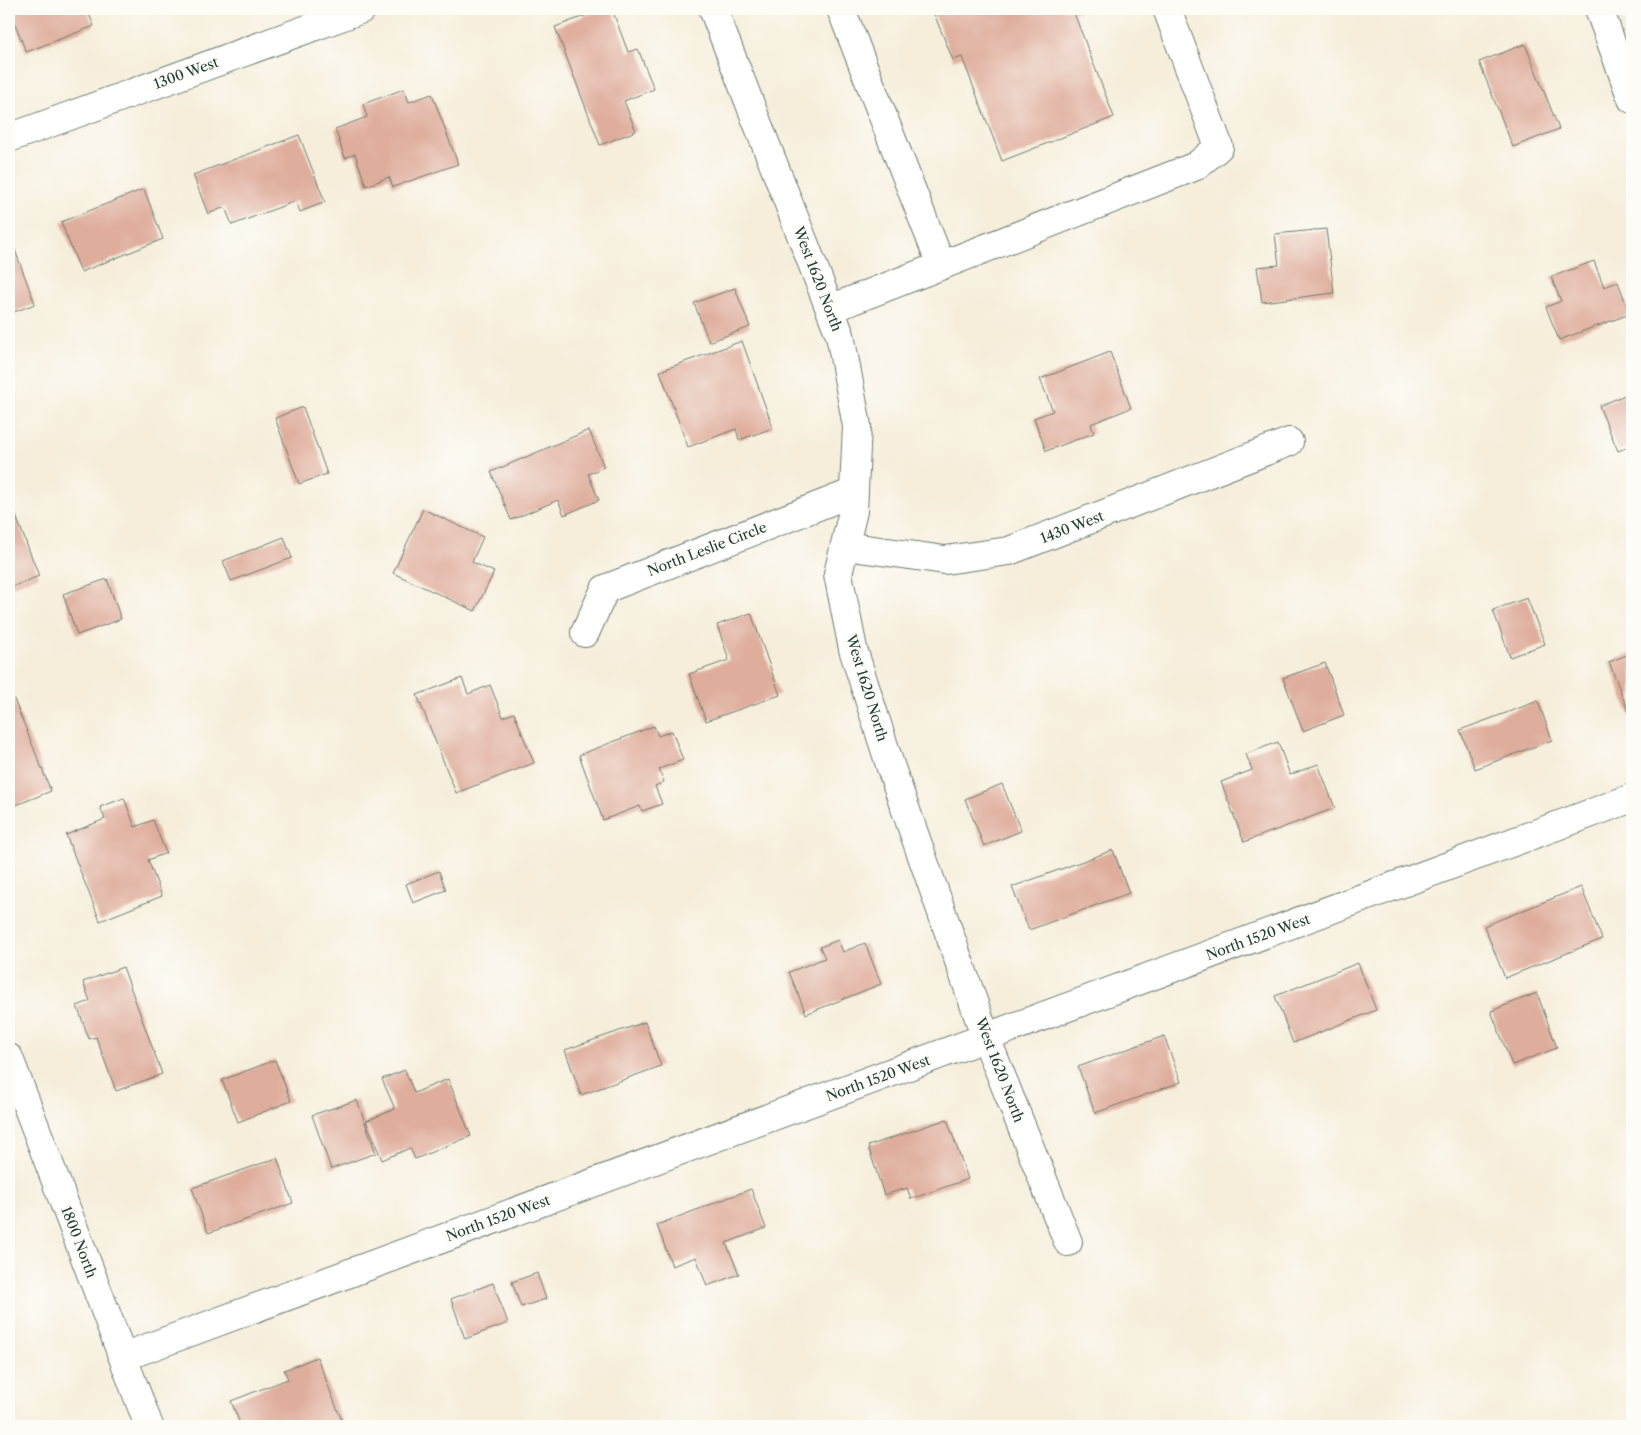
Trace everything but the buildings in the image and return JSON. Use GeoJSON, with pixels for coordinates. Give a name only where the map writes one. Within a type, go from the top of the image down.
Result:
{"type":"FeatureCollection","features":[{"type":"Feature","properties":{"kind":"street","name":"West 1620 North"},"geometry":{"type":"LineString","coordinates":[[714,9],[840,335],[857,426],[853,511],[838,574],[853,649],[892,768],[986,1038],[1068,1242]]}},
{"type":"Feature","properties":{"kind":"street"},"geometry":{"type":"LineString","coordinates":[[841,9],[941,265]]}},
{"type":"Feature","properties":{"kind":"street"},"geometry":{"type":"LineString","coordinates":[[830,309],[1196,166],[1219,147],[1167,9]]}},
{"type":"Feature","properties":{"kind":"street"},"geometry":{"type":"LineString","coordinates":[[1599,9],[1632,99]]}},
{"type":"Feature","properties":{"kind":"street","name":"1300 West"},"geometry":{"type":"LineString","coordinates":[[9,138],[355,10]]}},
{"type":"Feature","properties":{"kind":"street","name":"1430 West"},"geometry":{"type":"LineString","coordinates":[[845,546],[946,560],[1009,551],[1289,442]]}},
{"type":"Feature","properties":{"kind":"street","name":"North Leslie Circle"},"geometry":{"type":"LineString","coordinates":[[585,633],[605,589],[854,492]]}},
{"type":"Feature","properties":{"kind":"street","name":"North 1520 West"},"geometry":{"type":"LineString","coordinates":[[123,1357],[1632,798]]}},
{"type":"Feature","properties":{"kind":"street","name":"1800 North"},"geometry":{"type":"LineString","coordinates":[[9,1058],[149,1426]]}}]}
